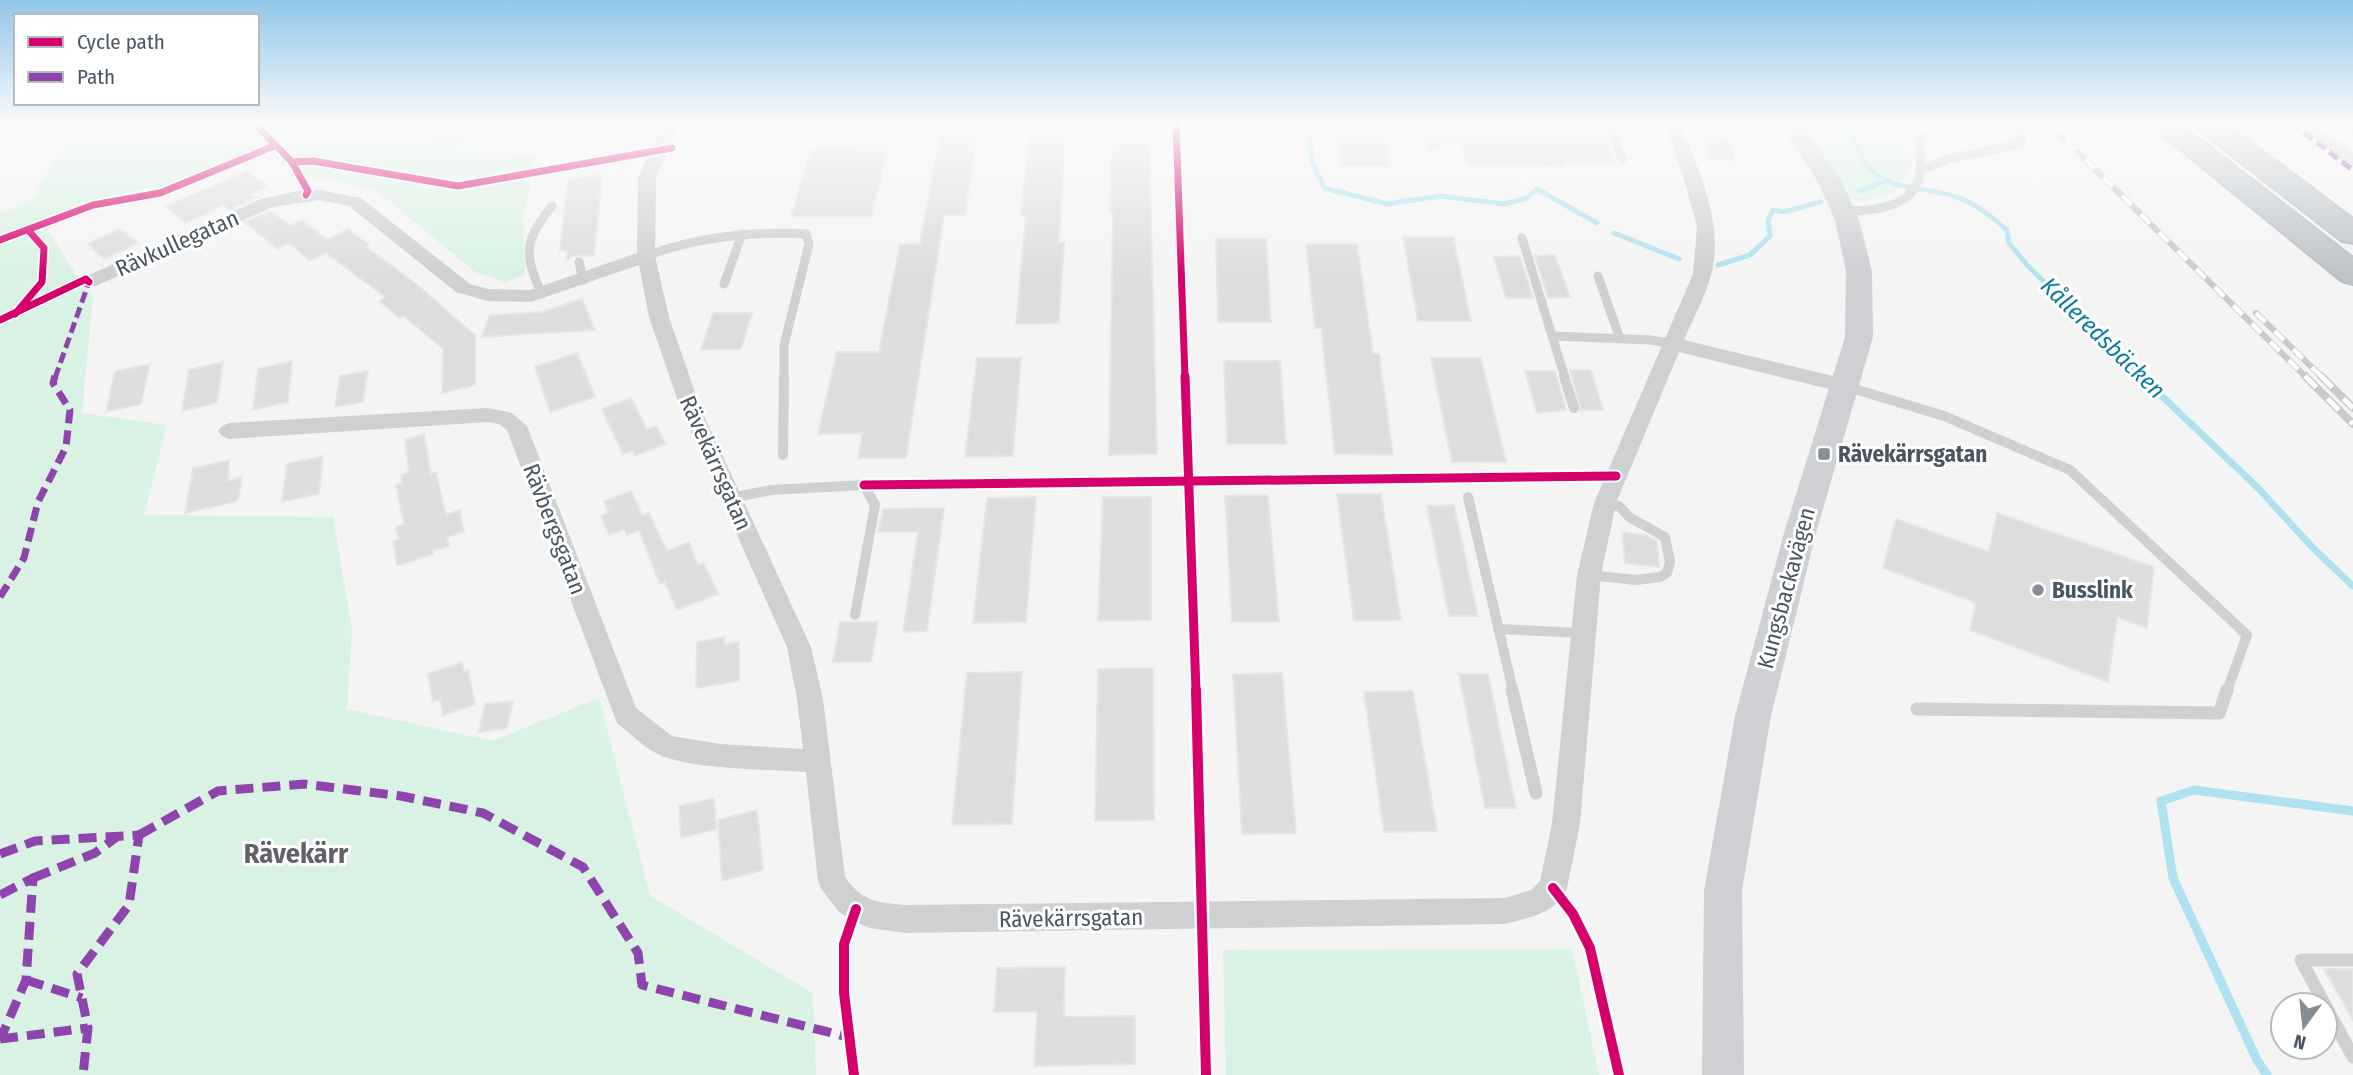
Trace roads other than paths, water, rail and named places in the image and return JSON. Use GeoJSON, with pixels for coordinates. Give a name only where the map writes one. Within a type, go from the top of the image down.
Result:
{"type":"FeatureCollection","features":[{"type":"Feature","properties":{"kind":"highway"},"geometry":{"type":"LineString","coordinates":[[2226,173],[2353,274]]}},
{"type":"Feature","properties":{"kind":"highway"},"geometry":{"type":"LineString","coordinates":[[2274,173],[2353,234]]}},
{"type":"Feature","properties":{"kind":"street","name":"Rävekärrsgatan"},"geometry":{"type":"LineString","coordinates":[[649,173],[646,257],[659,317],[690,407],[799,647],[810,699],[832,881],[846,902],[864,914],[905,919],[1504,911],[1539,901],[1553,888],[1566,824],[1589,575],[1605,503],[1702,274],[1706,226],[1691,173]]}},
{"type":"Feature","properties":{"kind":"street","name":"Kungsbackavägen"},"geometry":{"type":"LineString","coordinates":[[1723,1075],[1723,891],[1753,716],[1800,533],[1859,337],[1860,271],[1843,211],[1824,173]]}},
{"type":"Feature","properties":{"kind":"street","name":"Rävkullegatan"},"geometry":{"type":"LineString","coordinates":[[89,282],[267,203],[298,196],[319,195],[355,202],[463,288],[487,295],[511,298],[541,292],[581,271],[646,257]]}},
{"type":"Feature","properties":{"kind":"street"},"geometry":{"type":"LineString","coordinates":[[1674,344],[1845,386]]}},
{"type":"Feature","properties":{"kind":"street","name":"Rävbergsgatan"},"geometry":{"type":"LineString","coordinates":[[229,431],[488,415],[505,418],[516,426],[626,715],[666,746],[720,755],[816,761]]}},
{"type":"Feature","properties":{"kind":"lane"},"geometry":{"type":"LineString","coordinates":[[1843,211],[1880,211],[1894,206],[1907,195],[1920,174]]}},
{"type":"Feature","properties":{"kind":"lane"},"geometry":{"type":"LineString","coordinates":[[541,292],[528,265],[526,244],[531,230],[552,206]]}},
{"type":"Feature","properties":{"kind":"lane"},"geometry":{"type":"LineString","coordinates":[[724,284],[743,234]]}},
{"type":"Feature","properties":{"kind":"lane"},"geometry":{"type":"LineString","coordinates":[[646,257],[706,237],[806,234],[809,244],[784,345],[783,455]]}},
{"type":"Feature","properties":{"kind":"lane"},"geometry":{"type":"LineString","coordinates":[[1522,238],[1574,408]]}},
{"type":"Feature","properties":{"kind":"lane"},"geometry":{"type":"LineString","coordinates":[[1598,276],[1620,339]]}},
{"type":"Feature","properties":{"kind":"lane"},"geometry":{"type":"LineString","coordinates":[[1553,336],[1674,344]]}},
{"type":"Feature","properties":{"kind":"lane"},"geometry":{"type":"LineString","coordinates":[[1845,386],[1944,415],[2070,470],[2247,635],[2219,713],[1917,709]]}},
{"type":"Feature","properties":{"kind":"lane"},"geometry":{"type":"LineString","coordinates":[[731,498],[771,490],[864,485],[875,505],[855,615]]}},
{"type":"Feature","properties":{"kind":"lane"},"geometry":{"type":"LineString","coordinates":[[1468,497],[1536,793]]}},
{"type":"Feature","properties":{"kind":"lane"},"geometry":{"type":"LineString","coordinates":[[1589,575],[1637,580],[1659,579],[1667,575],[1671,567],[1665,537],[1629,517],[1619,506],[1605,503]]}},
{"type":"Feature","properties":{"kind":"lane"},"geometry":{"type":"LineString","coordinates":[[1498,629],[1582,633]]}},
{"type":"Feature","properties":{"kind":"lane"},"geometry":{"type":"LineString","coordinates":[[2353,960],[2301,960],[2353,1057]]}},
{"type":"Feature","properties":{"kind":"waterway"},"geometry":{"type":"LineString","coordinates":[[1317,173],[1324,188],[1387,204],[1440,196],[1504,204],[1527,198],[1537,189],[1597,223]]}},
{"type":"Feature","properties":{"kind":"waterway","name":"Kålleredsbäcken"},"geometry":{"type":"LineString","coordinates":[[1875,173],[1889,182],[1943,193],[1982,210],[2007,230],[2009,243],[2026,264],[2142,378]]}},
{"type":"Feature","properties":{"kind":"waterway"},"geometry":{"type":"LineString","coordinates":[[1859,191],[1887,181]]}},
{"type":"Feature","properties":{"kind":"waterway"},"geometry":{"type":"LineString","coordinates":[[1718,265],[1750,255],[1770,236],[1768,220],[1773,210],[1783,212],[1821,202]]}},
{"type":"Feature","properties":{"kind":"waterway"},"geometry":{"type":"LineString","coordinates":[[1614,233],[1679,259]]}},
{"type":"Feature","properties":{"kind":"waterway","name":"Kålleredsbäcken"},"geometry":{"type":"LineString","coordinates":[[2141,376],[2259,489],[2313,548],[2353,586]]}},
{"type":"Feature","properties":{"kind":"waterway","name":"Kålleredsbäcken"},"geometry":{"type":"LineString","coordinates":[[2267,1075],[2257,1060],[2173,878],[2161,801],[2194,790],[2353,811]]}},
{"type":"Feature","properties":{"kind":"railway"},"geometry":{"type":"LineString","coordinates":[[2099,173],[2307,378]]}},
{"type":"Feature","properties":{"kind":"railway"},"geometry":{"type":"LineString","coordinates":[[2256,313],[2323,378]]}},
{"type":"Feature","properties":{"kind":"railway"},"geometry":{"type":"LineString","coordinates":[[2307,378],[2353,424]]}},
{"type":"Feature","properties":{"kind":"railway"},"geometry":{"type":"LineString","coordinates":[[2323,378],[2353,408]]}},
{"type":"Feature","properties":{"kind":"place","name":"Rävekärrsgatan"},"geometry":{"type":"Point","coordinates":[1824,454]}},
{"type":"Feature","properties":{"kind":"place","name":"Busslink"},"geometry":{"type":"Point","coordinates":[2038,590]}},
{"type":"Feature","properties":{"kind":"district","name":"Rävekärr"},"geometry":{"type":"Point","coordinates":[296,853]}}]}
